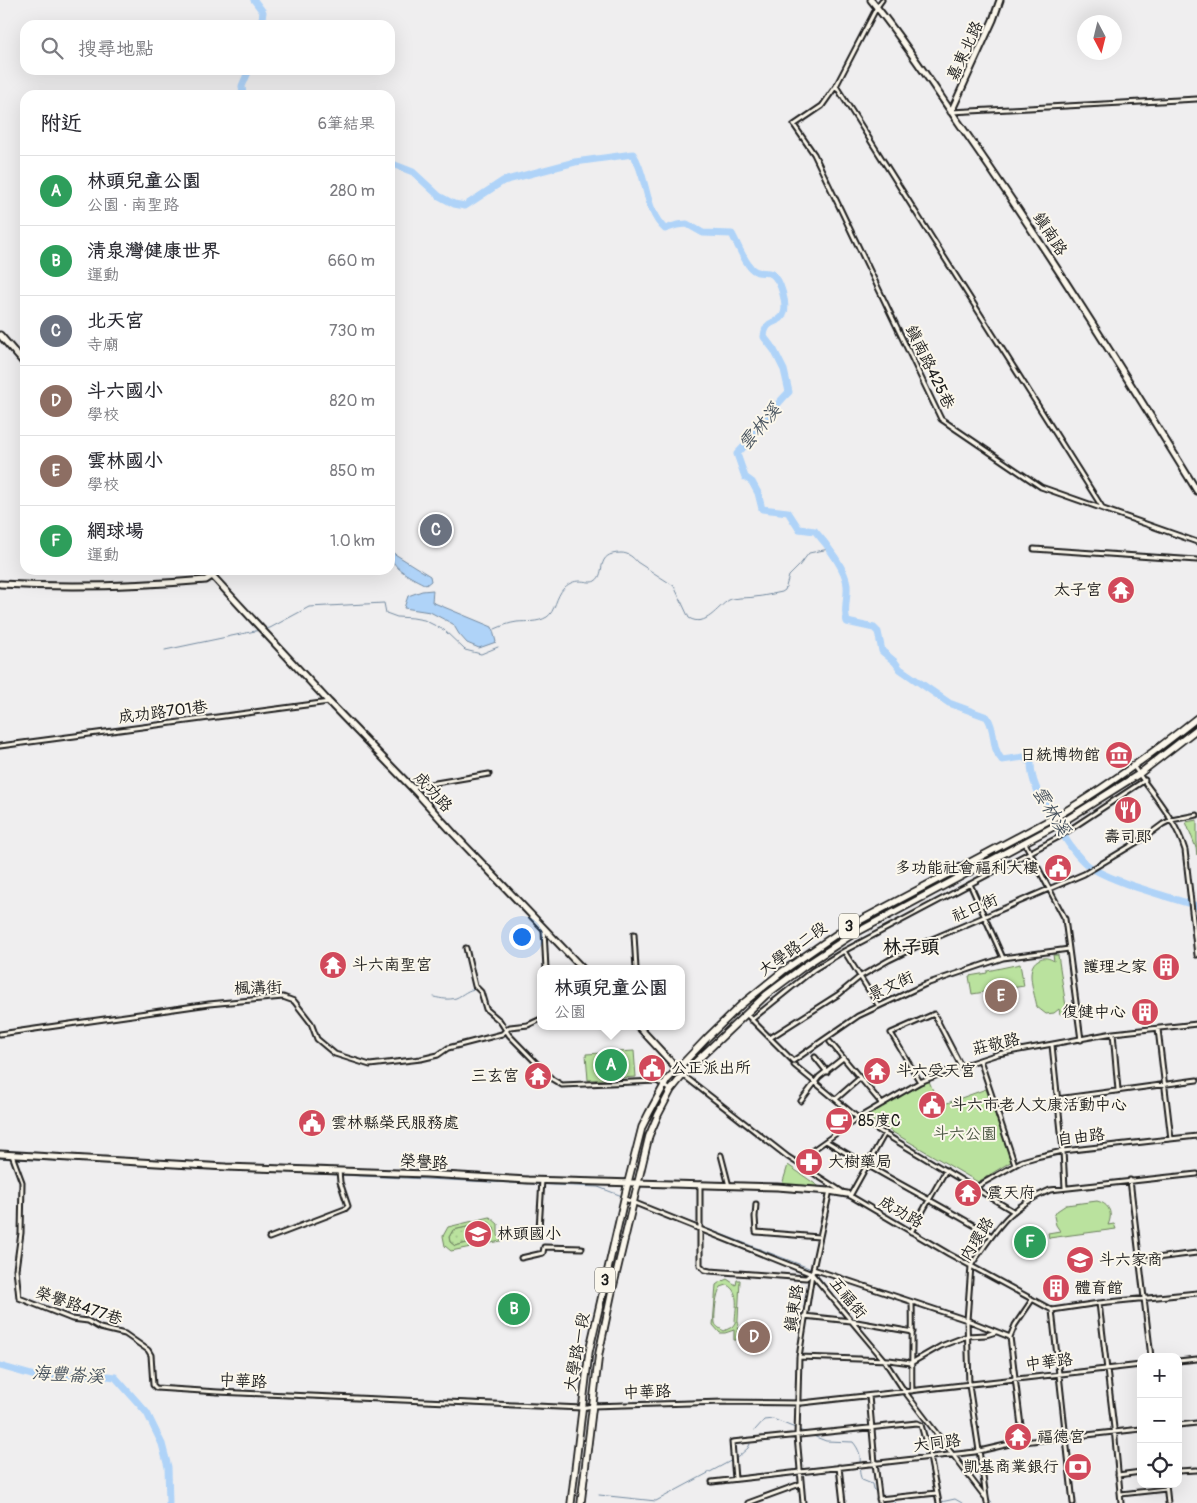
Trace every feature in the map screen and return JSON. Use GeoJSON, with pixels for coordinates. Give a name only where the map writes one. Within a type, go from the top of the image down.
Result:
{"type":"FeatureCollection","features":[{"type":"Feature","properties":{"kind":"main road","name":"鎮南路"},"geometry":{"type":"LineString","coordinates":[[871,0],[898,33],[1007,192],[1197,490]]}},
{"type":"Feature","properties":{"kind":"main road","name":"嘉東北路"},"geometry":{"type":"LineString","coordinates":[[951,112],[993,20],[1000,0]]}},
{"type":"Feature","properties":{"kind":"main road"},"geometry":{"type":"LineString","coordinates":[[0,335],[20,358]]}},
{"type":"Feature","properties":{"kind":"main road"},"geometry":{"type":"LineString","coordinates":[[0,584],[40,586],[154,584],[206,580],[212,576]]}},
{"type":"Feature","properties":{"kind":"main road","name":"成功路"},"geometry":{"type":"LineString","coordinates":[[212,576],[579,965]]}},
{"type":"Feature","properties":{"kind":"main road","name":"大學路二段"},"geometry":{"type":"LineString","coordinates":[[678,1070],[741,1005],[783,971],[844,929],[1061,814],[1134,767],[1197,718]]}},
{"type":"Feature","properties":{"kind":"main road","name":"大學路二段"},"geometry":{"type":"LineString","coordinates":[[683,1075],[766,995],[824,953],[850,936],[1066,820],[1139,774],[1197,729]]}},
{"type":"Feature","properties":{"kind":"main road"},"geometry":{"type":"LineString","coordinates":[[978,857],[982,865]]}},
{"type":"Feature","properties":{"kind":"main road"},"geometry":{"type":"LineString","coordinates":[[818,947],[824,953]]}},
{"type":"Feature","properties":{"kind":"main road"},"geometry":{"type":"LineString","coordinates":[[642,1030],[683,1075]]}},
{"type":"Feature","properties":{"kind":"main road","name":"大學路一段"},"geometry":{"type":"LineString","coordinates":[[571,1503],[589,1352],[628,1182],[642,1127],[664,1085],[678,1070]]}},
{"type":"Feature","properties":{"kind":"main road","name":"大學路一段"},"geometry":{"type":"LineString","coordinates":[[581,1503],[599,1353],[638,1182],[649,1136],[658,1114],[671,1090],[683,1075]]}},
{"type":"Feature","properties":{"kind":"main road","name":"榮譽路"},"geometry":{"type":"LineString","coordinates":[[0,1154],[542,1180],[831,1189],[848,1195]]}},
{"type":"Feature","properties":{"kind":"street"},"geometry":{"type":"LineString","coordinates":[[882,0],[836,86],[1102,508]]}},
{"type":"Feature","properties":{"kind":"street","name":"鎮南路425巷"},"geometry":{"type":"LineString","coordinates":[[836,86],[822,106],[794,124],[814,154],[941,419],[1041,487],[1197,542]]}},
{"type":"Feature","properties":{"kind":"street"},"geometry":{"type":"LineString","coordinates":[[951,112],[1197,99]]}},
{"type":"Feature","properties":{"kind":"street"},"geometry":{"type":"LineString","coordinates":[[1034,549],[1197,560]]}},
{"type":"Feature","properties":{"kind":"street","name":"成功路701巷"},"geometry":{"type":"LineString","coordinates":[[0,746],[329,702]]}},
{"type":"Feature","properties":{"kind":"street"},"geometry":{"type":"LineString","coordinates":[[1134,767],[1145,780],[1171,820],[1181,836],[1186,850],[1197,955]]}},
{"type":"Feature","properties":{"kind":"street"},"geometry":{"type":"LineString","coordinates":[[412,787],[489,774]]}},
{"type":"Feature","properties":{"kind":"street","name":"大學路二段"},"geometry":{"type":"LineString","coordinates":[[751,1020],[813,970],[1058,838],[1145,780]]}},
{"type":"Feature","properties":{"kind":"street","name":"社口街"},"geometry":{"type":"LineString","coordinates":[[770,1038],[839,994],[861,976],[930,940],[1084,874],[1171,820],[1197,815]]}},
{"type":"Feature","properties":{"kind":"street"},"geometry":{"type":"LineString","coordinates":[[1024,842],[1065,919],[1081,1040]]}},
{"type":"Feature","properties":{"kind":"street"},"geometry":{"type":"LineString","coordinates":[[970,884],[1003,958]]}},
{"type":"Feature","properties":{"kind":"street"},"geometry":{"type":"LineString","coordinates":[[544,930],[545,965]]}},
{"type":"Feature","properties":{"kind":"street"},"geometry":{"type":"LineString","coordinates":[[634,934],[636,965]]}},
{"type":"Feature","properties":{"kind":"street"},"geometry":{"type":"LineString","coordinates":[[466,948],[475,986],[481,992],[486,1009],[500,1021],[505,1030],[552,1079],[562,1086],[657,1081],[671,1090]]}},
{"type":"Feature","properties":{"kind":"street","name":"景文街"},"geometry":{"type":"LineString","coordinates":[[770,1038],[793,1060],[858,1016],[926,984],[1003,958],[1069,949]]}},
{"type":"Feature","properties":{"kind":"street"},"geometry":{"type":"LineString","coordinates":[[844,952],[861,976],[878,1006]]}},
{"type":"Feature","properties":{"kind":"street","name":"楓溝街"},"geometry":{"type":"LineString","coordinates":[[0,1034],[209,1004],[283,997],[294,1001],[311,1023],[316,1039],[336,1054],[370,1065],[438,1055],[448,1048],[502,1034],[505,1030],[516,1025],[528,1025],[537,1021]]}},
{"type":"Feature","properties":{"kind":"street"},"geometry":{"type":"LineString","coordinates":[[746,1014],[770,1038]]}},
{"type":"Feature","properties":{"kind":"street"},"geometry":{"type":"LineString","coordinates":[[920,1082],[891,1033],[934,1014],[961,1066]]}},
{"type":"Feature","properties":{"kind":"street","name":"莊敬路"},"geometry":{"type":"LineString","coordinates":[[796,1162],[858,1118],[882,1104],[920,1082],[961,1066],[998,1054],[1113,1033],[1197,1024]]}},
{"type":"Feature","properties":{"kind":"street"},"geometry":{"type":"LineString","coordinates":[[1158,1029],[1172,1139]]}},
{"type":"Feature","properties":{"kind":"street"},"geometry":{"type":"LineString","coordinates":[[1113,1033],[1118,1090]]}},
{"type":"Feature","properties":{"kind":"street"},"geometry":{"type":"LineString","coordinates":[[830,1042],[882,1104]]}},
{"type":"Feature","properties":{"kind":"street"},"geometry":{"type":"LineString","coordinates":[[1052,1045],[1065,1188]]}},
{"type":"Feature","properties":{"kind":"street"},"geometry":{"type":"LineString","coordinates":[[815,1057],[827,1072]]}},
{"type":"Feature","properties":{"kind":"street"},"geometry":{"type":"LineString","coordinates":[[800,1101],[814,1082],[843,1058]]}},
{"type":"Feature","properties":{"kind":"street"},"geometry":{"type":"LineString","coordinates":[[980,1060],[1015,1165]]}},
{"type":"Feature","properties":{"kind":"street"},"geometry":{"type":"LineString","coordinates":[[794,1065],[858,1118],[976,1187],[1013,1211]]}},
{"type":"Feature","properties":{"kind":"street"},"geometry":{"type":"LineString","coordinates":[[683,1075],[831,1189]]}},
{"type":"Feature","properties":{"kind":"street"},"geometry":{"type":"LineString","coordinates":[[836,1099],[860,1078]]}},
{"type":"Feature","properties":{"kind":"street"},"geometry":{"type":"LineString","coordinates":[[1057,1098],[1197,1080]]}},
{"type":"Feature","properties":{"kind":"street"},"geometry":{"type":"LineString","coordinates":[[848,1195],[885,1133]]}},
{"type":"Feature","properties":{"kind":"street","name":"自由路"},"geometry":{"type":"LineString","coordinates":[[976,1187],[1015,1165],[1036,1157],[1063,1151],[1197,1136]]}},
{"type":"Feature","properties":{"kind":"street"},"geometry":{"type":"LineString","coordinates":[[826,1141],[992,1236]]}},
{"type":"Feature","properties":{"kind":"street","name":"榮譽路477巷"},"geometry":{"type":"LineString","coordinates":[[12,1155],[22,1182],[21,1233],[16,1270],[19,1298],[72,1319],[88,1321],[100,1328],[125,1334],[148,1350],[151,1355],[153,1385]]}},
{"type":"Feature","properties":{"kind":"street"},"geometry":{"type":"LineString","coordinates":[[721,1155],[729,1186]]}},
{"type":"Feature","properties":{"kind":"street"},"geometry":{"type":"LineString","coordinates":[[269,1238],[345,1209],[348,1206],[340,1182],[339,1170]]}},
{"type":"Feature","properties":{"kind":"street"},"geometry":{"type":"LineString","coordinates":[[911,1232],[946,1170]]}},
{"type":"Feature","properties":{"kind":"street","name":"內環路"},"geometry":{"type":"LineString","coordinates":[[986,1498],[969,1385],[967,1320],[971,1266],[1002,1222],[1013,1211],[1034,1197],[1050,1190],[1197,1174]]}},
{"type":"Feature","properties":{"kind":"street"},"geometry":{"type":"LineString","coordinates":[[539,1229],[542,1180]]}},
{"type":"Feature","properties":{"kind":"street"},"geometry":{"type":"LineString","coordinates":[[1130,1180],[1151,1353]]}},
{"type":"Feature","properties":{"kind":"street"},"geometry":{"type":"LineString","coordinates":[[700,1184],[700,1265],[705,1270],[806,1278],[813,1272],[967,1320],[1010,1337]]}},
{"type":"Feature","properties":{"kind":"street","name":"鎮東路"},"geometry":{"type":"LineString","coordinates":[[803,1503],[797,1436],[799,1358],[804,1316],[819,1237],[831,1189]]}},
{"type":"Feature","properties":{"kind":"street","name":"成功路"},"geometry":{"type":"LineString","coordinates":[[848,1195],[1052,1310]]}},
{"type":"Feature","properties":{"kind":"street","name":"五福街"},"geometry":{"type":"LineString","coordinates":[[625,1200],[813,1272],[886,1360],[956,1454],[986,1498]]}},
{"type":"Feature","properties":{"kind":"street"},"geometry":{"type":"LineString","coordinates":[[756,1204],[756,1232],[819,1237]]}},
{"type":"Feature","properties":{"kind":"street"},"geometry":{"type":"LineString","coordinates":[[521,1258],[543,1253],[544,1247],[582,1248]]}},
{"type":"Feature","properties":{"kind":"street"},"geometry":{"type":"LineString","coordinates":[[1140,1260],[1197,1253]]}},
{"type":"Feature","properties":{"kind":"street"},"geometry":{"type":"LineString","coordinates":[[1073,1503],[1052,1310],[1197,1293]]}},
{"type":"Feature","properties":{"kind":"street"},"geometry":{"type":"LineString","coordinates":[[1023,1442],[1010,1337],[1015,1325],[1032,1300]]}},
{"type":"Feature","properties":{"kind":"street"},"geometry":{"type":"LineString","coordinates":[[909,1392],[913,1332],[912,1303]]}},
{"type":"Feature","properties":{"kind":"street"},"geometry":{"type":"LineString","coordinates":[[1099,1303],[1121,1503]]}},
{"type":"Feature","properties":{"kind":"street"},"geometry":{"type":"LineString","coordinates":[[804,1316],[913,1332]]}},
{"type":"Feature","properties":{"kind":"street"},"geometry":{"type":"LineString","coordinates":[[799,1358],[886,1360],[911,1363],[941,1346],[967,1336],[986,1335],[997,1332]]}},
{"type":"Feature","properties":{"kind":"street"},"geometry":{"type":"LineString","coordinates":[[1182,1360],[1197,1358]]}},
{"type":"Feature","properties":{"kind":"street","name":"中華路"},"geometry":{"type":"LineString","coordinates":[[153,1385],[156,1388],[218,1392],[582,1408],[592,1406],[723,1402],[798,1403],[1137,1365]]}},
{"type":"Feature","properties":{"kind":"street"},"geometry":{"type":"LineString","coordinates":[[869,1396],[874,1463],[879,1497],[889,1498],[937,1493]]}},
{"type":"Feature","properties":{"kind":"street"},"geometry":{"type":"LineString","coordinates":[[1182,1425],[1197,1423]]}},
{"type":"Feature","properties":{"kind":"street"},"geometry":{"type":"LineString","coordinates":[[735,1479],[732,1442],[919,1424],[930,1457],[939,1503]]}},
{"type":"Feature","properties":{"kind":"street","name":"大同路"},"geometry":{"type":"LineString","coordinates":[[712,1482],[956,1454],[1023,1442],[1137,1429]]}},
{"type":"Feature","properties":{"kind":"street"},"geometry":{"type":"LineString","coordinates":[[839,1467],[843,1503]]}},
{"type":"Feature","properties":{"kind":"street"},"geometry":{"type":"LineString","coordinates":[[1182,1472],[1197,1470]]}},
{"type":"Feature","properties":{"kind":"street"},"geometry":{"type":"LineString","coordinates":[[1118,1475],[1137,1473]]}},
{"type":"Feature","properties":{"kind":"street"},"geometry":{"type":"LineString","coordinates":[[748,1503],[800,1484]]}},
{"type":"Feature","properties":{"kind":"street"},"geometry":{"type":"LineString","coordinates":[[1121,1494],[1166,1489],[1168,1503]]}},
{"type":"Feature","properties":{"kind":"green space"},"geometry":{"type":"Polygon","coordinates":[[[1197,820],[1197,855],[1186,822],[1197,820]]]}},
{"type":"Feature","properties":{"kind":"green space"},"geometry":{"type":"Polygon","coordinates":[[[1053,955],[1058,955],[1067,1013],[1060,1014],[1059,1009],[1054,1013],[1046,1014],[1037,1007],[1031,975],[1032,969],[1034,964],[1042,958],[1054,961],[1053,955]]]}},
{"type":"Feature","properties":{"kind":"green space"},"geometry":{"type":"Polygon","coordinates":[[[1020,964],[1024,986],[972,994],[969,976],[1020,964]]]}},
{"type":"Feature","properties":{"kind":"green space"},"geometry":{"type":"Polygon","coordinates":[[[634,1051],[636,1077],[588,1080],[586,1054],[634,1051]]]}},
{"type":"Feature","properties":{"kind":"green space","name":"斗六公園"},"geometry":{"type":"Polygon","coordinates":[[[929,1081],[939,1106],[986,1089],[1012,1161],[978,1182],[863,1115],[929,1081]]]}},
{"type":"Feature","properties":{"kind":"green space"},"geometry":{"type":"Polygon","coordinates":[[[788,1165],[821,1188],[781,1188],[788,1165]]]}},
{"type":"Feature","properties":{"kind":"green space"},"geometry":{"type":"Polygon","coordinates":[[[1097,1201],[1108,1207],[1110,1217],[1108,1225],[1114,1224],[1116,1229],[1049,1238],[1048,1233],[1060,1231],[1054,1216],[1057,1211],[1066,1205],[1097,1201]]]}},
{"type":"Feature","properties":{"kind":"green space"},"geometry":{"type":"Polygon","coordinates":[[[490,1217],[498,1224],[498,1235],[501,1241],[451,1251],[445,1246],[443,1236],[448,1227],[490,1217]],[[489,1222],[453,1230],[449,1237],[450,1242],[455,1246],[492,1237],[495,1232],[489,1222]]]}},
{"type":"Feature","properties":{"kind":"green space"},"geometry":{"type":"Polygon","coordinates":[[[489,1222],[495,1232],[492,1237],[455,1246],[450,1242],[449,1237],[453,1230],[489,1222]]]}},
{"type":"Feature","properties":{"kind":"green space"},"geometry":{"type":"Polygon","coordinates":[[[1024,1230],[1033,1230],[1035,1253],[1027,1254],[1024,1230]]]}},
{"type":"Feature","properties":{"kind":"green space"},"geometry":{"type":"Polygon","coordinates":[[[727,1279],[736,1285],[737,1280],[740,1280],[737,1340],[734,1340],[734,1330],[720,1333],[713,1325],[716,1285],[727,1279]],[[727,1285],[721,1287],[715,1310],[715,1323],[717,1327],[724,1331],[735,1323],[736,1297],[727,1285]]]}},
{"type":"Feature","properties":{"kind":"water"},"geometry":{"type":"Polygon","coordinates":[[[395,554],[430,576],[431,581],[426,585],[395,564],[395,554]]]}},
{"type":"Feature","properties":{"kind":"water"},"geometry":{"type":"Polygon","coordinates":[[[433,590],[432,602],[492,627],[496,642],[479,648],[467,643],[453,624],[430,612],[404,608],[408,596],[422,591],[433,590]]]}},
{"type":"Feature","properties":{"kind":"waterway","name":"雲林溪"},"geometry":{"type":"LineString","coordinates":[[254,0],[263,12],[262,20]]}},
{"type":"Feature","properties":{"kind":"waterway","name":"雲林溪"},"geometry":{"type":"LineString","coordinates":[[242,90],[242,86],[247,75]]}},
{"type":"Feature","properties":{"kind":"waterway","name":"雲林溪"},"geometry":{"type":"LineString","coordinates":[[395,165],[413,172],[439,196],[454,204],[465,206],[503,181],[575,162],[633,154],[638,163],[653,212],[665,229],[687,224],[703,233],[732,234],[751,268],[758,272],[772,274],[775,277],[781,287],[785,304],[782,317],[767,327],[764,337],[774,350],[784,370],[789,392],[737,454],[745,477],[752,482],[758,493],[762,509],[788,512],[799,529],[815,531],[825,543],[840,565],[846,580],[845,613],[847,622],[874,628],[878,632],[882,651],[900,669],[949,703],[987,717],[992,728],[998,755],[1002,760],[1024,757],[1031,763],[1031,771],[1041,796],[1066,840],[1084,862],[1105,875],[1197,906]]}},
{"type":"Feature","properties":{"kind":"waterway"},"geometry":{"type":"LineString","coordinates":[[495,629],[511,623],[536,621],[547,617],[550,615],[564,588],[573,582],[595,581],[600,574],[604,560],[607,556],[613,554],[621,553],[632,557],[674,586],[689,618],[701,620],[706,619],[730,599],[782,592],[785,590],[789,576],[809,553],[829,549]]}},
{"type":"Feature","properties":{"kind":"waterway"},"geometry":{"type":"LineString","coordinates":[[264,629],[270,628],[309,607],[384,603],[386,613],[397,617],[424,620],[444,630],[465,650],[481,654],[498,647]]}},
{"type":"Feature","properties":{"kind":"waterway"},"geometry":{"type":"LineString","coordinates":[[165,650],[260,630]]}},
{"type":"Feature","properties":{"kind":"waterway"},"geometry":{"type":"LineString","coordinates":[[434,997],[453,999],[476,989]]}},
{"type":"Feature","properties":{"kind":"waterway"},"geometry":{"type":"LineString","coordinates":[[0,1158],[12,1159]]}},
{"type":"Feature","properties":{"kind":"waterway"},"geometry":{"type":"LineString","coordinates":[[16,1159],[214,1169]]}},
{"type":"Feature","properties":{"kind":"waterway"},"geometry":{"type":"LineString","coordinates":[[233,1170],[598,1187],[622,1196]]}},
{"type":"Feature","properties":{"kind":"waterway"},"geometry":{"type":"LineString","coordinates":[[635,1201],[809,1268],[818,1276],[852,1319]]}},
{"type":"Feature","properties":{"kind":"waterway","name":"海豐崙溪"},"geometry":{"type":"LineString","coordinates":[[0,1366],[35,1376],[92,1374],[115,1377],[147,1413],[162,1444],[168,1467],[169,1503]]}},
{"type":"Feature","properties":{"kind":"waterway"},"geometry":{"type":"LineString","coordinates":[[900,1382],[954,1452]]}},
{"type":"Feature","properties":{"kind":"waterway"},"geometry":{"type":"LineString","coordinates":[[755,1430],[764,1420],[773,1419],[795,1428]]}},
{"type":"Feature","properties":{"kind":"waterway"},"geometry":{"type":"LineString","coordinates":[[799,1430],[807,1433]]}},
{"type":"Feature","properties":{"kind":"waterway"},"geometry":{"type":"LineString","coordinates":[[813,1436],[826,1441],[853,1442],[859,1453],[862,1480],[872,1484],[873,1489],[877,1492]]}},
{"type":"Feature","properties":{"kind":"waterway"},"geometry":{"type":"LineString","coordinates":[[599,1495],[656,1501],[738,1457],[750,1444]]}},
{"type":"Feature","properties":{"kind":"waterway"},"geometry":{"type":"LineString","coordinates":[[956,1456],[984,1492]]}},
{"type":"Feature","properties":{"kind":"waterway"},"geometry":{"type":"LineString","coordinates":[[880,1494],[888,1497]]}},
{"type":"Feature","properties":{"kind":"waterway"},"geometry":{"type":"LineString","coordinates":[[987,1495],[992,1503]]}},
{"type":"Feature","properties":{"kind":"waterway"},"geometry":{"type":"LineString","coordinates":[[891,1499],[895,1503]]}},
{"type":"Feature","properties":{"kind":"waterway"},"geometry":{"type":"LineString","coordinates":[[941,1502],[955,1499],[962,1503]]}},
{"type":"Feature","properties":{"kind":"place","name":"北天宮"},"geometry":{"type":"Point","coordinates":[436,530]}},
{"type":"Feature","properties":{"kind":"place","name":"太子宮"},"geometry":{"type":"Point","coordinates":[1121,590]}},
{"type":"Feature","properties":{"kind":"place","name":"日統博物館"},"geometry":{"type":"Point","coordinates":[1119,755]}},
{"type":"Feature","properties":{"kind":"place","name":"壽司郎"},"geometry":{"type":"Point","coordinates":[1128,810]}},
{"type":"Feature","properties":{"kind":"place","name":"多功能社會福利大樓"},"geometry":{"type":"Point","coordinates":[1058,868]}},
{"type":"Feature","properties":{"kind":"place","name":"斗六南聖宮"},"geometry":{"type":"Point","coordinates":[333,965]}},
{"type":"Feature","properties":{"kind":"place","name":"護理之家"},"geometry":{"type":"Point","coordinates":[1166,967]}},
{"type":"Feature","properties":{"kind":"place","name":"雲林國小"},"geometry":{"type":"Point","coordinates":[1001,996]}},
{"type":"Feature","properties":{"kind":"place","name":"復健中心"},"geometry":{"type":"Point","coordinates":[1145,1012]}},
{"type":"Feature","properties":{"kind":"place","name":"林頭兒童公園"},"geometry":{"type":"Point","coordinates":[611,1065]}},
{"type":"Feature","properties":{"kind":"place","name":"公正派出所"},"geometry":{"type":"Point","coordinates":[652,1068]}},
{"type":"Feature","properties":{"kind":"place","name":"斗六受天宮"},"geometry":{"type":"Point","coordinates":[877,1071]}},
{"type":"Feature","properties":{"kind":"place","name":"三玄宮"},"geometry":{"type":"Point","coordinates":[538,1076]}},
{"type":"Feature","properties":{"kind":"place","name":"斗六市老人文康活動中心"},"geometry":{"type":"Point","coordinates":[932,1105]}},
{"type":"Feature","properties":{"kind":"place","name":"85度C"},"geometry":{"type":"Point","coordinates":[839,1121]}},
{"type":"Feature","properties":{"kind":"place","name":"雲林縣榮民服務處"},"geometry":{"type":"Point","coordinates":[312,1123]}},
{"type":"Feature","properties":{"kind":"place","name":"大樹藥局"},"geometry":{"type":"Point","coordinates":[809,1162]}},
{"type":"Feature","properties":{"kind":"place","name":"震天府"},"geometry":{"type":"Point","coordinates":[968,1193]}},
{"type":"Feature","properties":{"kind":"place","name":"林頭國小"},"geometry":{"type":"Point","coordinates":[478,1234]}},
{"type":"Feature","properties":{"kind":"place","name":"網球場"},"geometry":{"type":"Point","coordinates":[1030,1242]}},
{"type":"Feature","properties":{"kind":"place","name":"斗六家商"},"geometry":{"type":"Point","coordinates":[1080,1260]}},
{"type":"Feature","properties":{"kind":"place","name":"體育館"},"geometry":{"type":"Point","coordinates":[1056,1288]}},
{"type":"Feature","properties":{"kind":"place","name":"清泉灣健康世界"},"geometry":{"type":"Point","coordinates":[514,1309]}},
{"type":"Feature","properties":{"kind":"place","name":"斗六國小"},"geometry":{"type":"Point","coordinates":[754,1337]}},
{"type":"Feature","properties":{"kind":"place","name":"福德宮"},"geometry":{"type":"Point","coordinates":[1018,1437]}},
{"type":"Feature","properties":{"kind":"place","name":"凱基商業銀行"},"geometry":{"type":"Point","coordinates":[1078,1467]}},
{"type":"Feature","properties":{"kind":"district","name":"林子頭"},"geometry":{"type":"Point","coordinates":[911,947]}}]}
